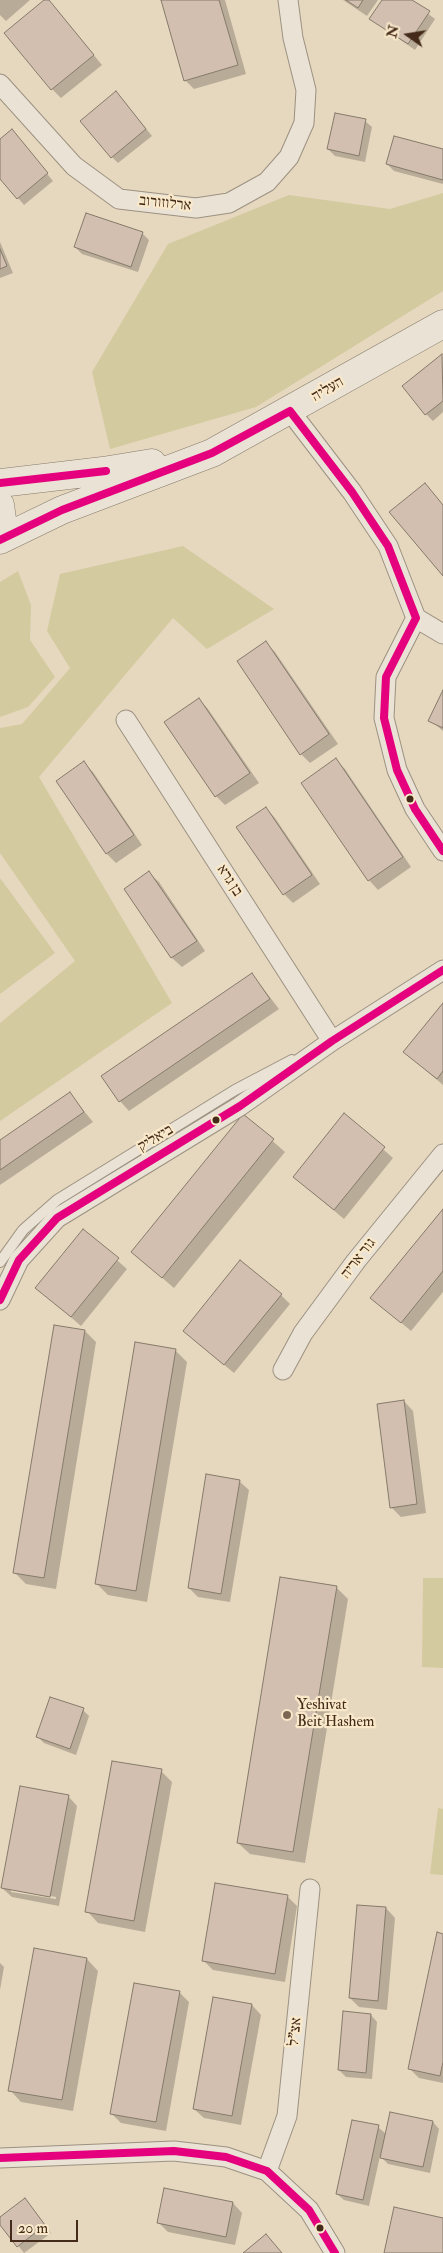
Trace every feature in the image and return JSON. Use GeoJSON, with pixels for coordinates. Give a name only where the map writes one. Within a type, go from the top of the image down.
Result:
{"type":"FeatureCollection","features":[{"type":"Feature","properties":{"kind":"main road","name":"העליה"},"geometry":{"type":"LineString","coordinates":[[0,538],[62,510],[212,453],[443,324]]}},
{"type":"Feature","properties":{"kind":"main road","name":"העליה"},"geometry":{"type":"LineString","coordinates":[[0,483],[103,471],[212,453]]}},
{"type":"Feature","properties":{"kind":"main road"},"geometry":{"type":"LineString","coordinates":[[0,504],[3,526],[0,538]]}},
{"type":"Feature","properties":{"kind":"street","name":"ארלוזורוב"},"geometry":{"type":"LineString","coordinates":[[0,84],[74,166],[118,199],[196,208],[229,203],[267,182],[289,157],[304,123],[306,90],[293,38],[288,0]]}},
{"type":"Feature","properties":{"kind":"street"},"geometry":{"type":"LineString","coordinates":[[290,411],[352,492],[388,546],[416,618],[443,634]]}},
{"type":"Feature","properties":{"kind":"street"},"geometry":{"type":"LineString","coordinates":[[416,618],[386,677],[384,718],[397,770],[415,809],[443,851]]}},
{"type":"Feature","properties":{"kind":"street","name":"בן גרא"},"geometry":{"type":"LineString","coordinates":[[126,720],[332,1041]]}},
{"type":"Feature","properties":{"kind":"street","name":"ביאליק"},"geometry":{"type":"LineString","coordinates":[[0,1300],[19,1260],[57,1218],[240,1106],[332,1041],[443,970]]}},
{"type":"Feature","properties":{"kind":"street","name":"גור אריה"},"geometry":{"type":"LineString","coordinates":[[283,1370],[303,1332],[356,1261],[443,1154]]}},
{"type":"Feature","properties":{"kind":"street","name":"אצ\"ל"},"geometry":{"type":"LineString","coordinates":[[268,2170],[287,2116],[310,1889]]}},
{"type":"Feature","properties":{"kind":"street"},"geometry":{"type":"LineString","coordinates":[[0,2158],[174,2151],[226,2157],[268,2170],[309,2210],[335,2253]]}},
{"type":"Feature","properties":{"kind":"lane","name":"ביאליק"},"geometry":{"type":"LineString","coordinates":[[0,1262],[23,1230],[57,1200],[235,1090],[332,1041]]}},
{"type":"Feature","properties":{"kind":"shaded area"},"geometry":{"type":"Polygon","coordinates":[[[443,193],[443,291],[256,407],[110,449],[92,372],[168,244],[289,195],[390,209],[443,193]]]}},
{"type":"Feature","properties":{"kind":"shaded area"},"geometry":{"type":"Polygon","coordinates":[[[183,546],[274,609],[207,649],[173,618],[39,777],[172,1003],[0,1121],[0,1023],[75,961],[0,853],[0,728],[22,724],[70,668],[47,631],[60,574],[183,546]]]}},
{"type":"Feature","properties":{"kind":"shaded area"},"geometry":{"type":"Polygon","coordinates":[[[18,571],[31,605],[30,640],[55,677],[28,707],[0,717],[0,582],[18,571]]]}},
{"type":"Feature","properties":{"kind":"shaded area"},"geometry":{"type":"Polygon","coordinates":[[[0,878],[55,953],[0,994],[0,878]]]}},
{"type":"Feature","properties":{"kind":"shaded area"},"geometry":{"type":"Polygon","coordinates":[[[423,1578],[443,1578],[443,1668],[422,1667],[423,1578]]]}},
{"type":"Feature","properties":{"kind":"shaded area"},"geometry":{"type":"Polygon","coordinates":[[[438,1808],[443,1809],[443,1875],[430,1874],[438,1808]]]}},
{"type":"Feature","properties":{"kind":"building"},"geometry":{"type":"Polygon","coordinates":[[[44,0],[49,0],[94,55],[51,90],[4,33],[44,0]]]}},
{"type":"Feature","properties":{"kind":"building"},"geometry":{"type":"Polygon","coordinates":[[[161,0],[219,0],[238,65],[184,81],[161,0]]]}},
{"type":"Feature","properties":{"kind":"building"},"geometry":{"type":"Polygon","coordinates":[[[346,0],[363,0],[358,8],[346,0]]]}},
{"type":"Feature","properties":{"kind":"building"},"geometry":{"type":"Polygon","coordinates":[[[382,0],[412,0],[430,11],[408,44],[369,19],[382,0]]]}},
{"type":"Feature","properties":{"kind":"building"},"geometry":{"type":"Polygon","coordinates":[[[116,91],[146,129],[111,158],[80,121],[116,91]]]}},
{"type":"Feature","properties":{"kind":"building"},"geometry":{"type":"Polygon","coordinates":[[[335,113],[366,119],[359,156],[327,149],[335,113]]]}},
{"type":"Feature","properties":{"kind":"building"},"geometry":{"type":"Polygon","coordinates":[[[12,129],[48,173],[17,199],[0,179],[0,139],[12,129]]]}},
{"type":"Feature","properties":{"kind":"building"},"geometry":{"type":"Polygon","coordinates":[[[394,136],[443,149],[443,180],[386,164],[394,136]]]}},
{"type":"Feature","properties":{"kind":"building"},"geometry":{"type":"Polygon","coordinates":[[[86,213],[143,232],[131,267],[74,247],[86,213]]]}},
{"type":"Feature","properties":{"kind":"building"},"geometry":{"type":"Polygon","coordinates":[[[0,249],[7,266],[0,269],[0,249]]]}},
{"type":"Feature","properties":{"kind":"building"},"geometry":{"type":"Polygon","coordinates":[[[442,354],[443,401],[425,415],[402,386],[442,354]]]}},
{"type":"Feature","properties":{"kind":"building"},"geometry":{"type":"Polygon","coordinates":[[[425,483],[443,505],[443,576],[389,512],[425,483]]]}},
{"type":"Feature","properties":{"kind":"building"},"geometry":{"type":"Polygon","coordinates":[[[266,641],[329,734],[300,755],[237,661],[266,641]]]}},
{"type":"Feature","properties":{"kind":"building"},"geometry":{"type":"Polygon","coordinates":[[[443,690],[443,728],[428,721],[443,690]]]}},
{"type":"Feature","properties":{"kind":"building"},"geometry":{"type":"Polygon","coordinates":[[[199,698],[250,773],[215,797],[164,722],[199,698]]]}},
{"type":"Feature","properties":{"kind":"building"},"geometry":{"type":"Polygon","coordinates":[[[336,758],[403,857],[368,881],[301,783],[336,758]]]}},
{"type":"Feature","properties":{"kind":"building"},"geometry":{"type":"Polygon","coordinates":[[[84,761],[134,835],[106,854],[56,781],[84,761]]]}},
{"type":"Feature","properties":{"kind":"building"},"geometry":{"type":"Polygon","coordinates":[[[266,807],[312,875],[283,895],[236,827],[266,807]]]}},
{"type":"Feature","properties":{"kind":"building"},"geometry":{"type":"Polygon","coordinates":[[[149,871],[197,941],[171,958],[124,889],[149,871]]]}},
{"type":"Feature","properties":{"kind":"building"},"geometry":{"type":"Polygon","coordinates":[[[252,973],[270,999],[119,1102],[101,1076],[252,973]]]}},
{"type":"Feature","properties":{"kind":"building"},"geometry":{"type":"Polygon","coordinates":[[[443,1003],[443,1071],[437,1079],[403,1052],[443,1003]]]}},
{"type":"Feature","properties":{"kind":"building"},"geometry":{"type":"Polygon","coordinates":[[[70,1092],[84,1112],[0,1170],[0,1140],[70,1092]]]}},
{"type":"Feature","properties":{"kind":"building"},"geometry":{"type":"Polygon","coordinates":[[[344,1113],[385,1147],[334,1210],[293,1177],[344,1113]]]}},
{"type":"Feature","properties":{"kind":"building"},"geometry":{"type":"Polygon","coordinates":[[[243,1114],[274,1139],[162,1278],[131,1252],[243,1114]]]}},
{"type":"Feature","properties":{"kind":"building"},"geometry":{"type":"Polygon","coordinates":[[[443,1209],[443,1271],[401,1323],[370,1298],[443,1209]]]}},
{"type":"Feature","properties":{"kind":"building"},"geometry":{"type":"Polygon","coordinates":[[[83,1229],[119,1258],[71,1317],[35,1288],[83,1229]]]}},
{"type":"Feature","properties":{"kind":"building"},"geometry":{"type":"Polygon","coordinates":[[[240,1260],[282,1294],[224,1365],[183,1331],[240,1260]]]}},
{"type":"Feature","properties":{"kind":"building"},"geometry":{"type":"Polygon","coordinates":[[[54,1325],[85,1330],[44,1578],[13,1573],[54,1325]]]}},
{"type":"Feature","properties":{"kind":"building"},"geometry":{"type":"Polygon","coordinates":[[[135,1342],[176,1349],[136,1591],[95,1584],[135,1342]]]}},
{"type":"Feature","properties":{"kind":"building"},"geometry":{"type":"Polygon","coordinates":[[[404,1400],[417,1504],[390,1508],[377,1404],[404,1400]]]}},
{"type":"Feature","properties":{"kind":"building"},"geometry":{"type":"Polygon","coordinates":[[[206,1474],[240,1480],[221,1594],[188,1588],[206,1474]]]}},
{"type":"Feature","properties":{"kind":"building","name":"Yeshivat Beit Hashem"},"geometry":{"type":"Polygon","coordinates":[[[280,1577],[337,1586],[293,1852],[237,1843],[280,1577]]]}},
{"type":"Feature","properties":{"kind":"building"},"geometry":{"type":"Polygon","coordinates":[[[50,1697],[84,1708],[70,1749],[36,1737],[50,1697]]]}},
{"type":"Feature","properties":{"kind":"building"},"geometry":{"type":"Polygon","coordinates":[[[112,1761],[162,1769],[134,1921],[85,1912],[112,1761]]]}},
{"type":"Feature","properties":{"kind":"building"},"geometry":{"type":"Polygon","coordinates":[[[20,1786],[69,1795],[50,1897],[1,1888],[20,1786]]]}},
{"type":"Feature","properties":{"kind":"building"},"geometry":{"type":"Polygon","coordinates":[[[215,1883],[288,1895],[275,1974],[202,1961],[215,1883]]]}},
{"type":"Feature","properties":{"kind":"building"},"geometry":{"type":"Polygon","coordinates":[[[357,1905],[386,1907],[378,2001],[349,1998],[357,1905]]]}},
{"type":"Feature","properties":{"kind":"building"},"geometry":{"type":"Polygon","coordinates":[[[437,1932],[443,1934],[443,2062],[440,2076],[408,2069],[437,1932]]]}},
{"type":"Feature","properties":{"kind":"building"},"geometry":{"type":"Polygon","coordinates":[[[34,1948],[87,1958],[62,2100],[8,2091],[34,1948]]]}},
{"type":"Feature","properties":{"kind":"building"},"geometry":{"type":"Polygon","coordinates":[[[134,1983],[180,1991],[156,2122],[110,2114],[134,1983]]]}},
{"type":"Feature","properties":{"kind":"building"},"geometry":{"type":"Polygon","coordinates":[[[213,1997],[252,2004],[232,2116],[193,2109],[213,1997]]]}},
{"type":"Feature","properties":{"kind":"building"},"geometry":{"type":"Polygon","coordinates":[[[343,2011],[371,2014],[366,2073],[338,2070],[343,2011]]]}},
{"type":"Feature","properties":{"kind":"building"},"geometry":{"type":"Polygon","coordinates":[[[390,2112],[433,2121],[423,2167],[380,2158],[390,2112]]]}},
{"type":"Feature","properties":{"kind":"building"},"geometry":{"type":"Polygon","coordinates":[[[352,2120],[379,2125],[363,2200],[336,2194],[352,2120]]]}},
{"type":"Feature","properties":{"kind":"building"},"geometry":{"type":"Polygon","coordinates":[[[164,2188],[233,2202],[226,2237],[157,2223],[164,2188]]]}},
{"type":"Feature","properties":{"kind":"building"},"geometry":{"type":"Polygon","coordinates":[[[25,2198],[45,2225],[17,2247],[0,2225],[0,2217],[25,2198]]]}},
{"type":"Feature","properties":{"kind":"building"},"geometry":{"type":"Polygon","coordinates":[[[394,2207],[443,2218],[443,2253],[384,2253],[394,2207]]]}},
{"type":"Feature","properties":{"kind":"building"},"geometry":{"type":"Polygon","coordinates":[[[266,2234],[282,2253],[243,2253],[266,2234]]]}},
{"type":"Feature","properties":{"kind":"transit line"},"geometry":{"type":"LineString","coordinates":[[0,540],[62,510],[212,453],[290,411],[352,492],[388,546],[416,618],[386,677],[384,718],[397,770],[415,809],[443,851]]}},
{"type":"Feature","properties":{"kind":"transit line"},"geometry":{"type":"LineString","coordinates":[[0,483],[106,471]]}},
{"type":"Feature","properties":{"kind":"transit line"},"geometry":{"type":"LineString","coordinates":[[0,1300],[19,1260],[57,1218],[240,1106],[332,1041],[443,970]]}},
{"type":"Feature","properties":{"kind":"transit line"},"geometry":{"type":"LineString","coordinates":[[0,2158],[174,2151],[226,2157],[267,2171],[309,2210],[335,2253]]}},
{"type":"Feature","properties":{"kind":"place","name":"Yeshivat Beit Hashem"},"geometry":{"type":"Point","coordinates":[287,1715]}}]}
